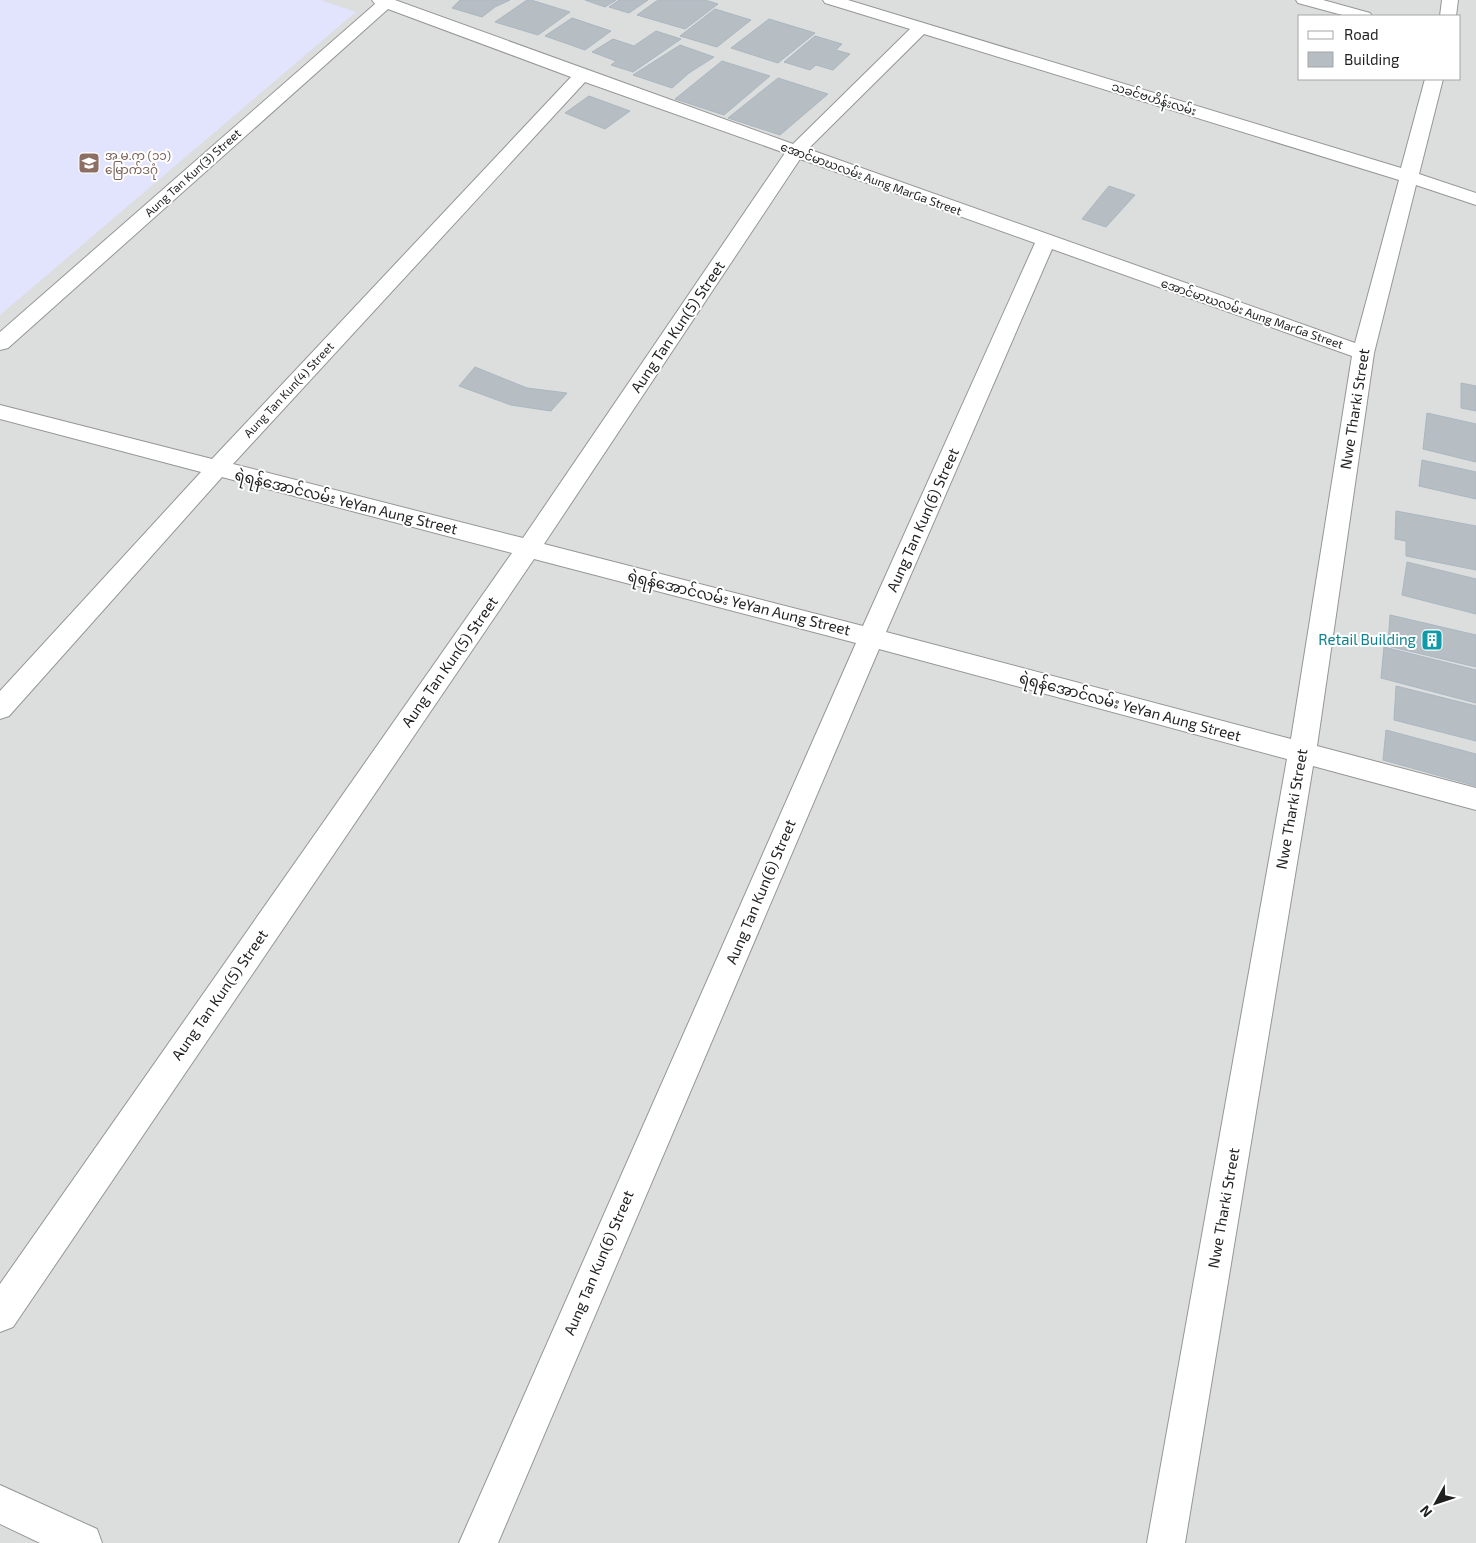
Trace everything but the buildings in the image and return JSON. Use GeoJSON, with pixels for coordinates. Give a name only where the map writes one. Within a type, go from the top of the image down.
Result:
{"type":"FeatureCollection","features":[{"type":"Feature","properties":{"kind":"street","name":"သခင်ဗဟိန်းလမ်း"},"geometry":{"type":"LineString","coordinates":[[831,0],[1410,177],[1476,200]]}},
{"type":"Feature","properties":{"kind":"street"},"geometry":{"type":"LineString","coordinates":[[1304,0],[1360,15]]}},
{"type":"Feature","properties":{"kind":"street"},"geometry":{"type":"LineString","coordinates":[[1448,15],[1450,0]]}},
{"type":"Feature","properties":{"kind":"street","name":"အောင်မာဃလမ်း Aung MarGa Street"},"geometry":{"type":"LineString","coordinates":[[383,1],[795,152],[1362,353]]}},
{"type":"Feature","properties":{"kind":"street","name":"Aung Tan Kun(3) Street"},"geometry":{"type":"LineString","coordinates":[[0,343],[383,1]]}},
{"type":"Feature","properties":{"kind":"street","name":"Aung Tan Kun(5) Street"},"geometry":{"type":"LineString","coordinates":[[0,1314],[528,549],[795,152],[921,28]]}},
{"type":"Feature","properties":{"kind":"street","name":"Aung Tan Kun(4) Street"},"geometry":{"type":"LineString","coordinates":[[0,709],[216,469],[582,75]]}},
{"type":"Feature","properties":{"kind":"street","name":"Nwe Tharki Street"},"geometry":{"type":"LineString","coordinates":[[1166,1543],[1302,753],[1362,353],[1410,177],[1434,80]]}},
{"type":"Feature","properties":{"kind":"street","name":"Aung Tan Kun(6) Street"},"geometry":{"type":"LineString","coordinates":[[478,1543],[871,637],[1046,241]]}},
{"type":"Feature","properties":{"kind":"street","name":"ရဲရန်အောင်လမ်း YeYan Aung Street"},"geometry":{"type":"LineString","coordinates":[[0,412],[871,637],[1476,800]]}},
{"type":"Feature","properties":{"kind":"street"},"geometry":{"type":"LineString","coordinates":[[0,1504],[83,1543]]}},
{"type":"Feature","properties":{"kind":"shaded area"},"geometry":{"type":"Polygon","coordinates":[[[0,0],[1476,0],[1476,1543],[0,1543],[0,0]]]}},
{"type":"Feature","properties":{"kind":"shaded area","name":"အ.မ.က (၁၁) မြောက်ဒဂုံ"},"geometry":{"type":"Polygon","coordinates":[[[0,0],[321,0],[356,12],[0,315],[0,0]]]}},
{"type":"Feature","properties":{"kind":"place","name":"အ.မ.က (၁၁) မြောက်ဒဂုံ"},"geometry":{"type":"Point","coordinates":[89,163]}},
{"type":"Feature","properties":{"kind":"place","name":"Retail Building"},"geometry":{"type":"Point","coordinates":[1432,640]}}]}
